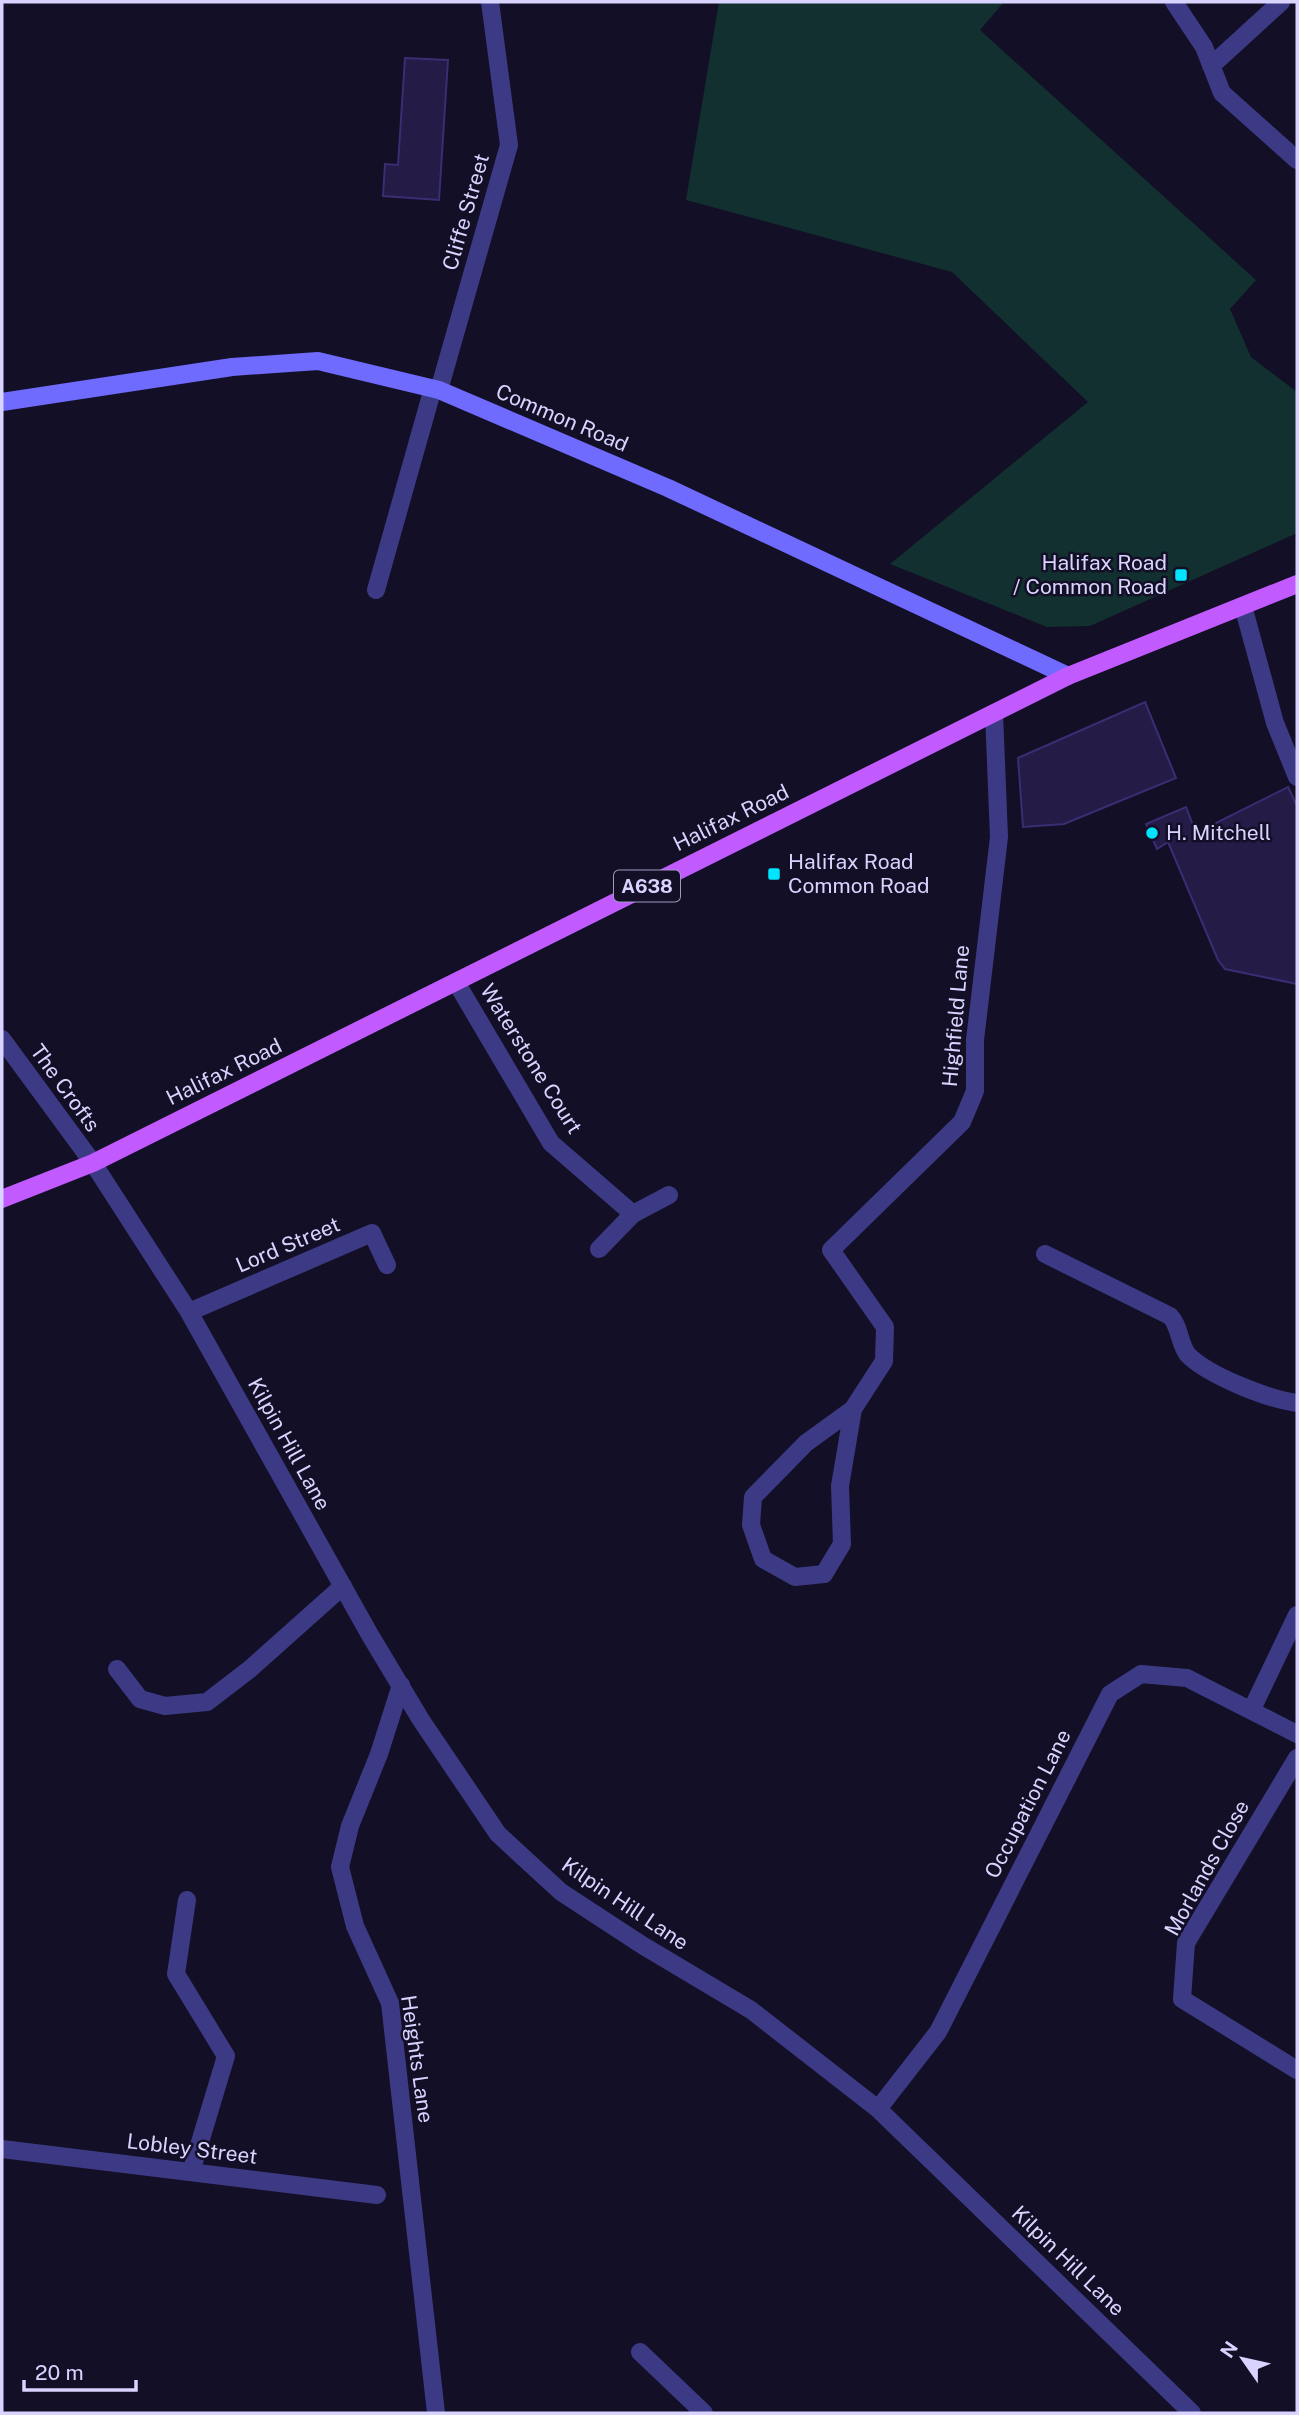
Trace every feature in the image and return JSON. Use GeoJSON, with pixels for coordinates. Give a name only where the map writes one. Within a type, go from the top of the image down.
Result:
{"type":"FeatureCollection","features":[{"type":"Feature","properties":{"kind":"main road","name":"Halifax Road"},"geometry":{"type":"LineString","coordinates":[[2,1199],[93,1163],[1068,676],[1297,584]]}},
{"type":"Feature","properties":{"kind":"street","name":"Cliffe Street"},"geometry":{"type":"LineString","coordinates":[[376,590],[509,145],[490,2]]}},
{"type":"Feature","properties":{"kind":"street"},"geometry":{"type":"LineString","coordinates":[[1174,2],[1204,47],[1222,93],[1297,160]]}},
{"type":"Feature","properties":{"kind":"street"},"geometry":{"type":"LineString","coordinates":[[1211,66],[1280,2]]}},
{"type":"Feature","properties":{"kind":"street","name":"Common Road"},"geometry":{"type":"LineString","coordinates":[[2,401],[232,367],[318,361],[436,389],[668,488],[1068,676]]}},
{"type":"Feature","properties":{"kind":"street"},"geometry":{"type":"LineString","coordinates":[[1242,606],[1275,723],[1297,777]]}},
{"type":"Feature","properties":{"kind":"street","name":"Highfield Lane"},"geometry":{"type":"LineString","coordinates":[[853,1409],[840,1486],[842,1544],[824,1574],[795,1577],[763,1559],[751,1525],[753,1497],[806,1443],[853,1409],[884,1361],[885,1327],[831,1250],[962,1122],[975,1091],[975,1040],[999,837],[993,713]]}},
{"type":"Feature","properties":{"kind":"street","name":"Waterstone Court"},"geometry":{"type":"LineString","coordinates":[[456,982],[551,1143],[633,1214]]}},
{"type":"Feature","properties":{"kind":"street","name":"The Crofts"},"geometry":{"type":"LineString","coordinates":[[2,1039],[93,1163]]}},
{"type":"Feature","properties":{"kind":"street","name":"Kilpin Hill Lane"},"geometry":{"type":"LineString","coordinates":[[93,1163],[189,1312],[401,1685],[498,1834],[561,1892],[642,1945],[751,2010],[878,2109],[1192,2413]]}},
{"type":"Feature","properties":{"kind":"street"},"geometry":{"type":"LineString","coordinates":[[599,1249],[633,1214],[669,1195]]}},
{"type":"Feature","properties":{"kind":"street","name":"Lord Street"},"geometry":{"type":"LineString","coordinates":[[189,1312],[372,1233],[387,1265]]}},
{"type":"Feature","properties":{"kind":"street"},"geometry":{"type":"LineString","coordinates":[[1045,1254],[1170,1315],[1186,1353],[1196,1361],[1258,1393],[1297,1403]]}},
{"type":"Feature","properties":{"kind":"street"},"geometry":{"type":"LineString","coordinates":[[117,1669],[140,1699],[165,1706],[207,1702],[250,1669],[343,1586]]}},
{"type":"Feature","properties":{"kind":"street"},"geometry":{"type":"LineString","coordinates":[[1252,1709],[1297,1615]]}},
{"type":"Feature","properties":{"kind":"street","name":"Occupation Lane"},"geometry":{"type":"LineString","coordinates":[[878,2109],[938,2032],[1110,1694],[1141,1674],[1187,1678],[1297,1734]]}},
{"type":"Feature","properties":{"kind":"street","name":"Heights Lane"},"geometry":{"type":"LineString","coordinates":[[401,1685],[379,1755],[350,1826],[340,1867],[355,1926],[390,2003],[436,2413]]}},
{"type":"Feature","properties":{"kind":"street","name":"Morlands Close"},"geometry":{"type":"LineString","coordinates":[[1297,1758],[1186,1943],[1182,1999],[1297,2070]]}},
{"type":"Feature","properties":{"kind":"street"},"geometry":{"type":"LineString","coordinates":[[187,1900],[176,1974],[226,2056],[191,2172]]}},
{"type":"Feature","properties":{"kind":"street","name":"Lobley Street"},"geometry":{"type":"LineString","coordinates":[[2,2149],[377,2195]]}},
{"type":"Feature","properties":{"kind":"street"},"geometry":{"type":"LineString","coordinates":[[640,2352],[705,2413]]}},
{"type":"Feature","properties":{"kind":"green space"},"geometry":{"type":"Polygon","coordinates":[[[719,2],[1004,2],[980,30],[1256,280],[1230,309],[1251,357],[1297,392],[1297,533],[1090,626],[1047,627],[890,564],[1088,402],[952,272],[686,200],[719,2]]]}},
{"type":"Feature","properties":{"kind":"building"},"geometry":{"type":"Polygon","coordinates":[[[405,58],[448,60],[439,200],[383,196],[385,164],[398,165],[405,58]]]}},
{"type":"Feature","properties":{"kind":"building"},"geometry":{"type":"Polygon","coordinates":[[[1145,702],[1176,778],[1064,824],[1023,827],[1018,758],[1145,702]]]}},
{"type":"Feature","properties":{"kind":"building"},"geometry":{"type":"Polygon","coordinates":[[[1288,787],[1297,806],[1297,984],[1225,969],[1218,960],[1168,842],[1157,849],[1146,824],[1186,807],[1196,833],[1288,787]]]}},
{"type":"Feature","properties":{"kind":"place","name":"Halifax Road / Common Road"},"geometry":{"type":"Point","coordinates":[1181,575]}},
{"type":"Feature","properties":{"kind":"place","name":"H. Mitchell"},"geometry":{"type":"Point","coordinates":[1152,833]}},
{"type":"Feature","properties":{"kind":"place","name":"Halifax Road Common Road"},"geometry":{"type":"Point","coordinates":[774,874]}}]}
